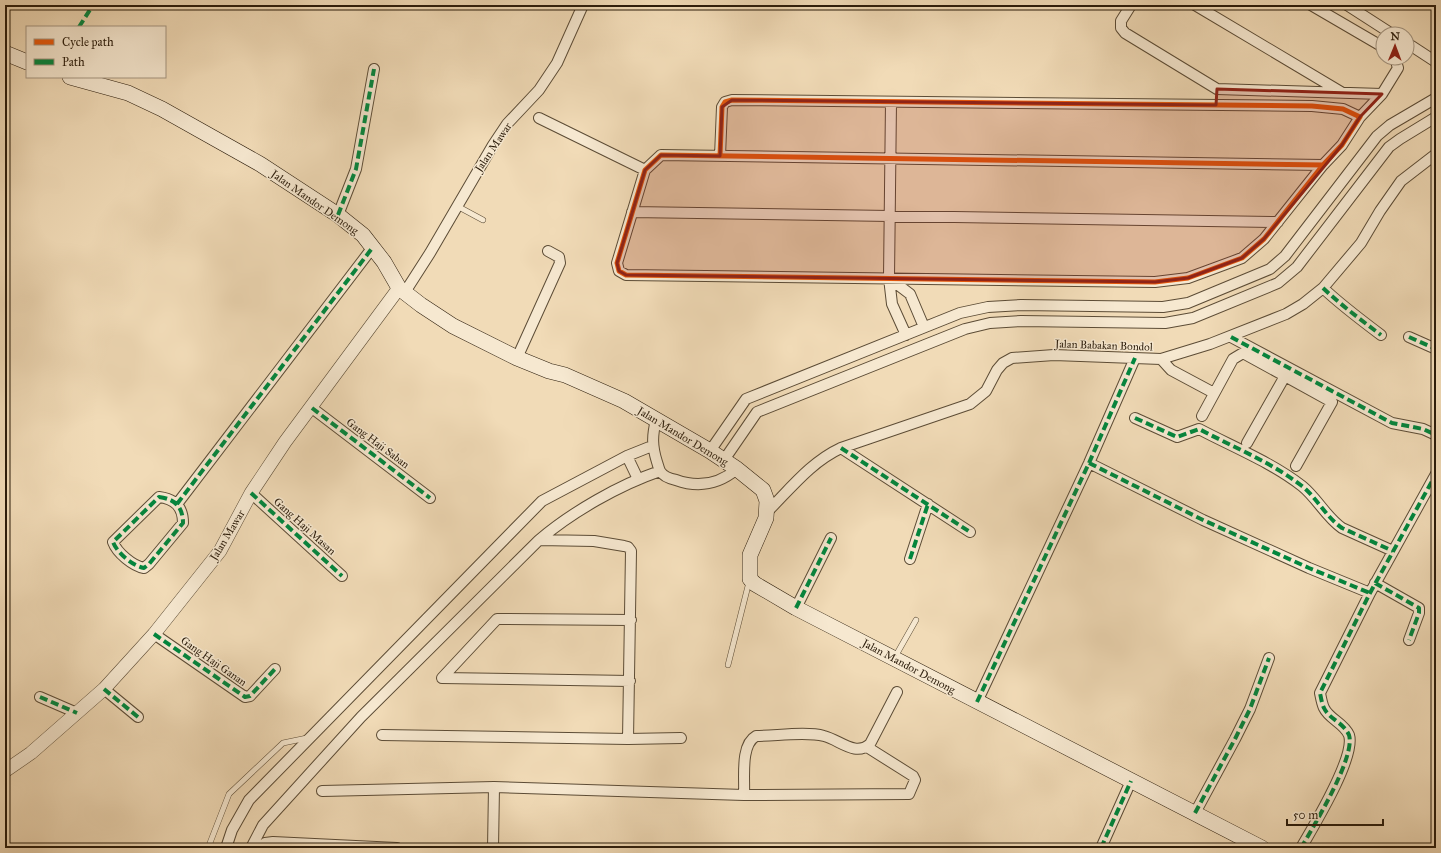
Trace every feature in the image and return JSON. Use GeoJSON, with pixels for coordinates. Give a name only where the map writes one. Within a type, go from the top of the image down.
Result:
{"type":"FeatureCollection","features":[{"type":"Feature","properties":{"kind":"main road"},"geometry":{"type":"LineString","coordinates":[[5,53],[26,62]]}},
{"type":"Feature","properties":{"kind":"main road","name":"Jalan Mandor Demong"},"geometry":{"type":"LineString","coordinates":[[74,78],[128,93],[162,109],[260,164],[338,215],[363,235],[373,247],[402,290],[421,305],[453,326],[517,358],[549,371],[565,375],[624,401],[710,450],[763,490],[767,501],[768,511]]}},
{"type":"Feature","properties":{"kind":"main road"},"geometry":{"type":"LineString","coordinates":[[750,579],[750,555],[764,526],[768,511]]}},
{"type":"Feature","properties":{"kind":"main road","name":"Jalan Mandor Demong"},"geometry":{"type":"LineString","coordinates":[[750,579],[796,608],[1262,848]]}},
{"type":"Feature","properties":{"kind":"street","name":"Jalan Mawar"},"geometry":{"type":"LineString","coordinates":[[5,771],[31,753],[104,689],[154,634],[220,551],[251,493],[285,442],[402,290],[457,206],[492,145],[507,124],[547,79],[557,63],[583,5]]}},
{"type":"Feature","properties":{"kind":"street"},"geometry":{"type":"LineString","coordinates":[[1131,5],[1121,21],[1121,28],[1125,33],[1217,89],[1382,94]]}},
{"type":"Feature","properties":{"kind":"street"},"geometry":{"type":"LineString","coordinates":[[1195,5],[1342,93]]}},
{"type":"Feature","properties":{"kind":"street"},"geometry":{"type":"LineString","coordinates":[[1311,5],[1375,42]]}},
{"type":"Feature","properties":{"kind":"street"},"geometry":{"type":"LineString","coordinates":[[1346,5],[1379,26]]}},
{"type":"Feature","properties":{"kind":"street"},"geometry":{"type":"LineString","coordinates":[[1415,48],[1436,62]]}},
{"type":"Feature","properties":{"kind":"street"},"geometry":{"type":"LineString","coordinates":[[1323,164],[661,155],[645,170],[617,263],[619,271],[626,275],[1155,282],[1188,278],[1242,258],[1264,239],[1323,164],[1342,145],[1360,117],[1382,94],[1398,68],[1397,66]]}},
{"type":"Feature","properties":{"kind":"street"},"geometry":{"type":"LineString","coordinates":[[338,215],[356,169],[374,68]]}},
{"type":"Feature","properties":{"kind":"street"},"geometry":{"type":"LineString","coordinates":[[1216,105],[1217,89]]}},
{"type":"Feature","properties":{"kind":"street"},"geometry":{"type":"LineString","coordinates":[[710,450],[746,399],[960,313],[988,307],[1163,307],[1188,303],[1270,269],[1291,247],[1377,136],[1390,125],[1436,98]]}},
{"type":"Feature","properties":{"kind":"street"},"geometry":{"type":"LineString","coordinates":[[720,156],[722,107],[725,102],[732,100],[1328,107],[1343,109],[1360,117]]}},
{"type":"Feature","properties":{"kind":"street"},"geometry":{"type":"LineString","coordinates":[[892,102],[889,278],[892,304],[906,335]]}},
{"type":"Feature","properties":{"kind":"street"},"geometry":{"type":"LineString","coordinates":[[724,460],[757,412],[965,328],[990,323],[1013,322],[1165,323],[1193,318],[1278,282],[1297,267],[1389,147],[1400,138],[1436,116]]}},
{"type":"Feature","properties":{"kind":"street"},"geometry":{"type":"LineString","coordinates":[[539,118],[645,170]]}},
{"type":"Feature","properties":{"kind":"street","name":"Jalan Babakan Bondol"},"geometry":{"type":"LineString","coordinates":[[768,511],[811,468],[828,454],[841,448],[970,404],[986,390],[997,370],[1003,363],[1012,358],[1054,355],[1161,360],[1231,337],[1286,314],[1303,304],[1323,288],[1360,243],[1401,181],[1436,154]]}},
{"type":"Feature","properties":{"kind":"street"},"geometry":{"type":"LineString","coordinates":[[632,212],[1278,222]]}},
{"type":"Feature","properties":{"kind":"street"},"geometry":{"type":"LineString","coordinates":[[177,504],[373,247]]}},
{"type":"Feature","properties":{"kind":"street"},"geometry":{"type":"LineString","coordinates":[[1291,247],[1304,257]]}},
{"type":"Feature","properties":{"kind":"street"},"geometry":{"type":"LineString","coordinates":[[517,358],[560,263],[559,257],[548,250]]}},
{"type":"Feature","properties":{"kind":"street"},"geometry":{"type":"LineString","coordinates":[[889,278],[910,294],[924,327]]}},
{"type":"Feature","properties":{"kind":"street"},"geometry":{"type":"LineString","coordinates":[[1323,288],[1342,306],[1357,315],[1381,334]]}},
{"type":"Feature","properties":{"kind":"street"},"geometry":{"type":"LineString","coordinates":[[1102,306],[1102,322]]}},
{"type":"Feature","properties":{"kind":"street"},"geometry":{"type":"LineString","coordinates":[[1231,337],[1392,423],[1423,429],[1436,434]]}},
{"type":"Feature","properties":{"kind":"street"},"geometry":{"type":"LineString","coordinates":[[1409,337],[1436,349]]}},
{"type":"Feature","properties":{"kind":"street"},"geometry":{"type":"LineString","coordinates":[[1202,416],[1233,360],[1243,353],[1332,402],[1296,466]]}},
{"type":"Feature","properties":{"kind":"street"},"geometry":{"type":"LineString","coordinates":[[977,702],[1089,463],[1135,358]]}},
{"type":"Feature","properties":{"kind":"street"},"geometry":{"type":"LineString","coordinates":[[1161,360],[1171,370],[1214,393]]}},
{"type":"Feature","properties":{"kind":"street"},"geometry":{"type":"LineString","coordinates":[[1247,443],[1285,376]]}},
{"type":"Feature","properties":{"kind":"street","name":"Gang Haji Saban"},"geometry":{"type":"LineString","coordinates":[[312,408],[430,498]]}},
{"type":"Feature","properties":{"kind":"street"},"geometry":{"type":"LineString","coordinates":[[1135,418],[1177,437],[1199,429],[1275,468],[1303,487],[1335,523],[1342,528],[1393,551]]}},
{"type":"Feature","properties":{"kind":"street"},"geometry":{"type":"LineString","coordinates":[[656,420],[652,436],[652,446],[660,471],[668,478],[683,483],[701,485],[726,478],[736,469]]}},
{"type":"Feature","properties":{"kind":"street"},"geometry":{"type":"LineString","coordinates":[[226,848],[232,830],[249,800],[542,501],[627,456],[652,446]]}},
{"type":"Feature","properties":{"kind":"street"},"geometry":{"type":"LineString","coordinates":[[841,448],[970,532]]}},
{"type":"Feature","properties":{"kind":"street"},"geometry":{"type":"LineString","coordinates":[[627,456],[638,479]]}},
{"type":"Feature","properties":{"kind":"street"},"geometry":{"type":"LineString","coordinates":[[1089,463],[1203,520],[1309,568],[1370,593]]}},
{"type":"Feature","properties":{"kind":"street"},"geometry":{"type":"LineString","coordinates":[[250,848],[263,825],[361,717],[539,540],[560,523],[638,479],[660,471]]}},
{"type":"Feature","properties":{"kind":"street"},"geometry":{"type":"LineString","coordinates":[[1301,848],[1332,792],[1349,752],[1350,744],[1345,728],[1324,709],[1320,693],[1375,583],[1436,474]]}},
{"type":"Feature","properties":{"kind":"street","name":"Gang Haji Masan"},"geometry":{"type":"LineString","coordinates":[[251,493],[342,576]]}},
{"type":"Feature","properties":{"kind":"street"},"geometry":{"type":"LineString","coordinates":[[157,498],[166,498],[177,504],[183,512],[182,526],[144,568],[129,560],[115,547],[115,539],[157,498]]}},
{"type":"Feature","properties":{"kind":"street"},"geometry":{"type":"LineString","coordinates":[[910,559],[928,504]]}},
{"type":"Feature","properties":{"kind":"street"},"geometry":{"type":"LineString","coordinates":[[796,608],[831,538]]}},
{"type":"Feature","properties":{"kind":"street"},"geometry":{"type":"LineString","coordinates":[[539,540],[594,542],[628,547],[631,551],[628,739]]}},
{"type":"Feature","properties":{"kind":"street"},"geometry":{"type":"LineString","coordinates":[[1375,583],[1419,608],[1419,613],[1409,640]]}},
{"type":"Feature","properties":{"kind":"street"},"geometry":{"type":"LineString","coordinates":[[630,681],[442,678],[497,619],[631,620]]}},
{"type":"Feature","properties":{"kind":"street","name":"Gang Haji Ganan"},"geometry":{"type":"LineString","coordinates":[[154,634],[245,697],[250,696],[275,669]]}},
{"type":"Feature","properties":{"kind":"street"},"geometry":{"type":"LineString","coordinates":[[1195,813],[1238,733],[1269,658]]}},
{"type":"Feature","properties":{"kind":"street"},"geometry":{"type":"LineString","coordinates":[[104,689],[138,717]]}},
{"type":"Feature","properties":{"kind":"street"},"geometry":{"type":"LineString","coordinates":[[744,795],[746,748],[751,739],[756,736],[819,734],[851,748],[857,749],[867,747],[897,692]]}},
{"type":"Feature","properties":{"kind":"street"},"geometry":{"type":"LineString","coordinates":[[40,697],[77,713]]}},
{"type":"Feature","properties":{"kind":"street"},"geometry":{"type":"LineString","coordinates":[[382,735],[628,739],[681,738]]}},
{"type":"Feature","properties":{"kind":"street"},"geometry":{"type":"LineString","coordinates":[[322,791],[494,787],[744,795],[909,794],[915,780],[913,776],[867,747]]}},
{"type":"Feature","properties":{"kind":"street"},"geometry":{"type":"LineString","coordinates":[[1101,848],[1131,781]]}},
{"type":"Feature","properties":{"kind":"street"},"geometry":{"type":"LineString","coordinates":[[493,848],[494,787]]}},
{"type":"Feature","properties":{"kind":"street"},"geometry":{"type":"LineString","coordinates":[[260,848],[265,843],[273,842],[397,848]]}},
{"type":"Feature","properties":{"kind":"lane"},"geometry":{"type":"LineString","coordinates":[[457,206],[483,220]]}},
{"type":"Feature","properties":{"kind":"lane"},"geometry":{"type":"LineString","coordinates":[[728,665],[739,617],[750,579]]}},
{"type":"Feature","properties":{"kind":"lane"},"geometry":{"type":"LineString","coordinates":[[894,658],[916,620]]}},
{"type":"Feature","properties":{"kind":"lane"},"geometry":{"type":"LineString","coordinates":[[208,848],[229,794],[283,742],[310,738]]}},
{"type":"Feature","properties":{"kind":"highlighted area"},"geometry":{"type":"Polygon","coordinates":[[[1217,89],[1382,94],[1360,117],[1342,145],[1264,239],[1242,258],[1188,278],[1155,282],[626,275],[619,271],[617,263],[645,170],[661,155],[720,156],[722,107],[732,100],[1216,105],[1217,89]]]}},
{"type":"Feature","properties":{"kind":"marked path"},"geometry":{"type":"LineString","coordinates":[[80,26],[93,5]]}},
{"type":"Feature","properties":{"kind":"marked path"},"geometry":{"type":"LineString","coordinates":[[338,215],[356,169],[374,69]]}},
{"type":"Feature","properties":{"kind":"marked path"},"geometry":{"type":"LineString","coordinates":[[177,504],[373,247]]}},
{"type":"Feature","properties":{"kind":"marked path"},"geometry":{"type":"LineString","coordinates":[[1323,288],[1381,335]]}},
{"type":"Feature","properties":{"kind":"marked path"},"geometry":{"type":"LineString","coordinates":[[1231,337],[1392,423],[1423,429],[1436,435]]}},
{"type":"Feature","properties":{"kind":"marked path"},"geometry":{"type":"LineString","coordinates":[[1409,337],[1436,349]]}},
{"type":"Feature","properties":{"kind":"marked path"},"geometry":{"type":"LineString","coordinates":[[977,702],[1089,463],[1135,358]]}},
{"type":"Feature","properties":{"kind":"marked path"},"geometry":{"type":"LineString","coordinates":[[312,408],[430,498]]}},
{"type":"Feature","properties":{"kind":"marked path"},"geometry":{"type":"LineString","coordinates":[[1135,418],[1177,437],[1199,429],[1252,455],[1290,477],[1302,486],[1336,524],[1393,551]]}},
{"type":"Feature","properties":{"kind":"marked path"},"geometry":{"type":"LineString","coordinates":[[841,448],[970,532]]}},
{"type":"Feature","properties":{"kind":"marked path"},"geometry":{"type":"LineString","coordinates":[[1089,463],[1203,520],[1309,568],[1370,593]]}},
{"type":"Feature","properties":{"kind":"marked path"},"geometry":{"type":"LineString","coordinates":[[1301,848],[1340,775],[1349,745],[1349,735],[1347,731],[1326,712],[1320,693],[1370,593],[1436,474]]}},
{"type":"Feature","properties":{"kind":"marked path"},"geometry":{"type":"LineString","coordinates":[[251,493],[342,576]]}},
{"type":"Feature","properties":{"kind":"marked path"},"geometry":{"type":"LineString","coordinates":[[159,497],[174,502],[180,508],[183,523],[144,568],[135,565],[126,558],[113,542],[159,497]]}},
{"type":"Feature","properties":{"kind":"marked path"},"geometry":{"type":"LineString","coordinates":[[910,559],[928,504]]}},
{"type":"Feature","properties":{"kind":"marked path"},"geometry":{"type":"LineString","coordinates":[[796,608],[831,538]]}},
{"type":"Feature","properties":{"kind":"marked path"},"geometry":{"type":"LineString","coordinates":[[1375,583],[1419,608],[1419,613],[1409,640]]}},
{"type":"Feature","properties":{"kind":"marked path"},"geometry":{"type":"LineString","coordinates":[[154,634],[245,697],[250,696],[275,669]]}},
{"type":"Feature","properties":{"kind":"marked path"},"geometry":{"type":"LineString","coordinates":[[1195,813],[1250,709],[1269,658]]}},
{"type":"Feature","properties":{"kind":"marked path"},"geometry":{"type":"LineString","coordinates":[[104,689],[138,717]]}},
{"type":"Feature","properties":{"kind":"marked path"},"geometry":{"type":"LineString","coordinates":[[40,697],[77,713]]}},
{"type":"Feature","properties":{"kind":"marked path"},"geometry":{"type":"LineString","coordinates":[[1101,848],[1131,781]]}},
{"type":"Feature","properties":{"kind":"cycle path"},"geometry":{"type":"LineString","coordinates":[[720,156],[722,107],[725,102],[732,100],[1312,106],[1343,109],[1360,117],[1342,145],[1323,165],[1264,239],[1242,258],[1188,278],[1155,282],[626,275],[619,271],[617,263],[645,170],[661,155],[1323,165]]}}]}
